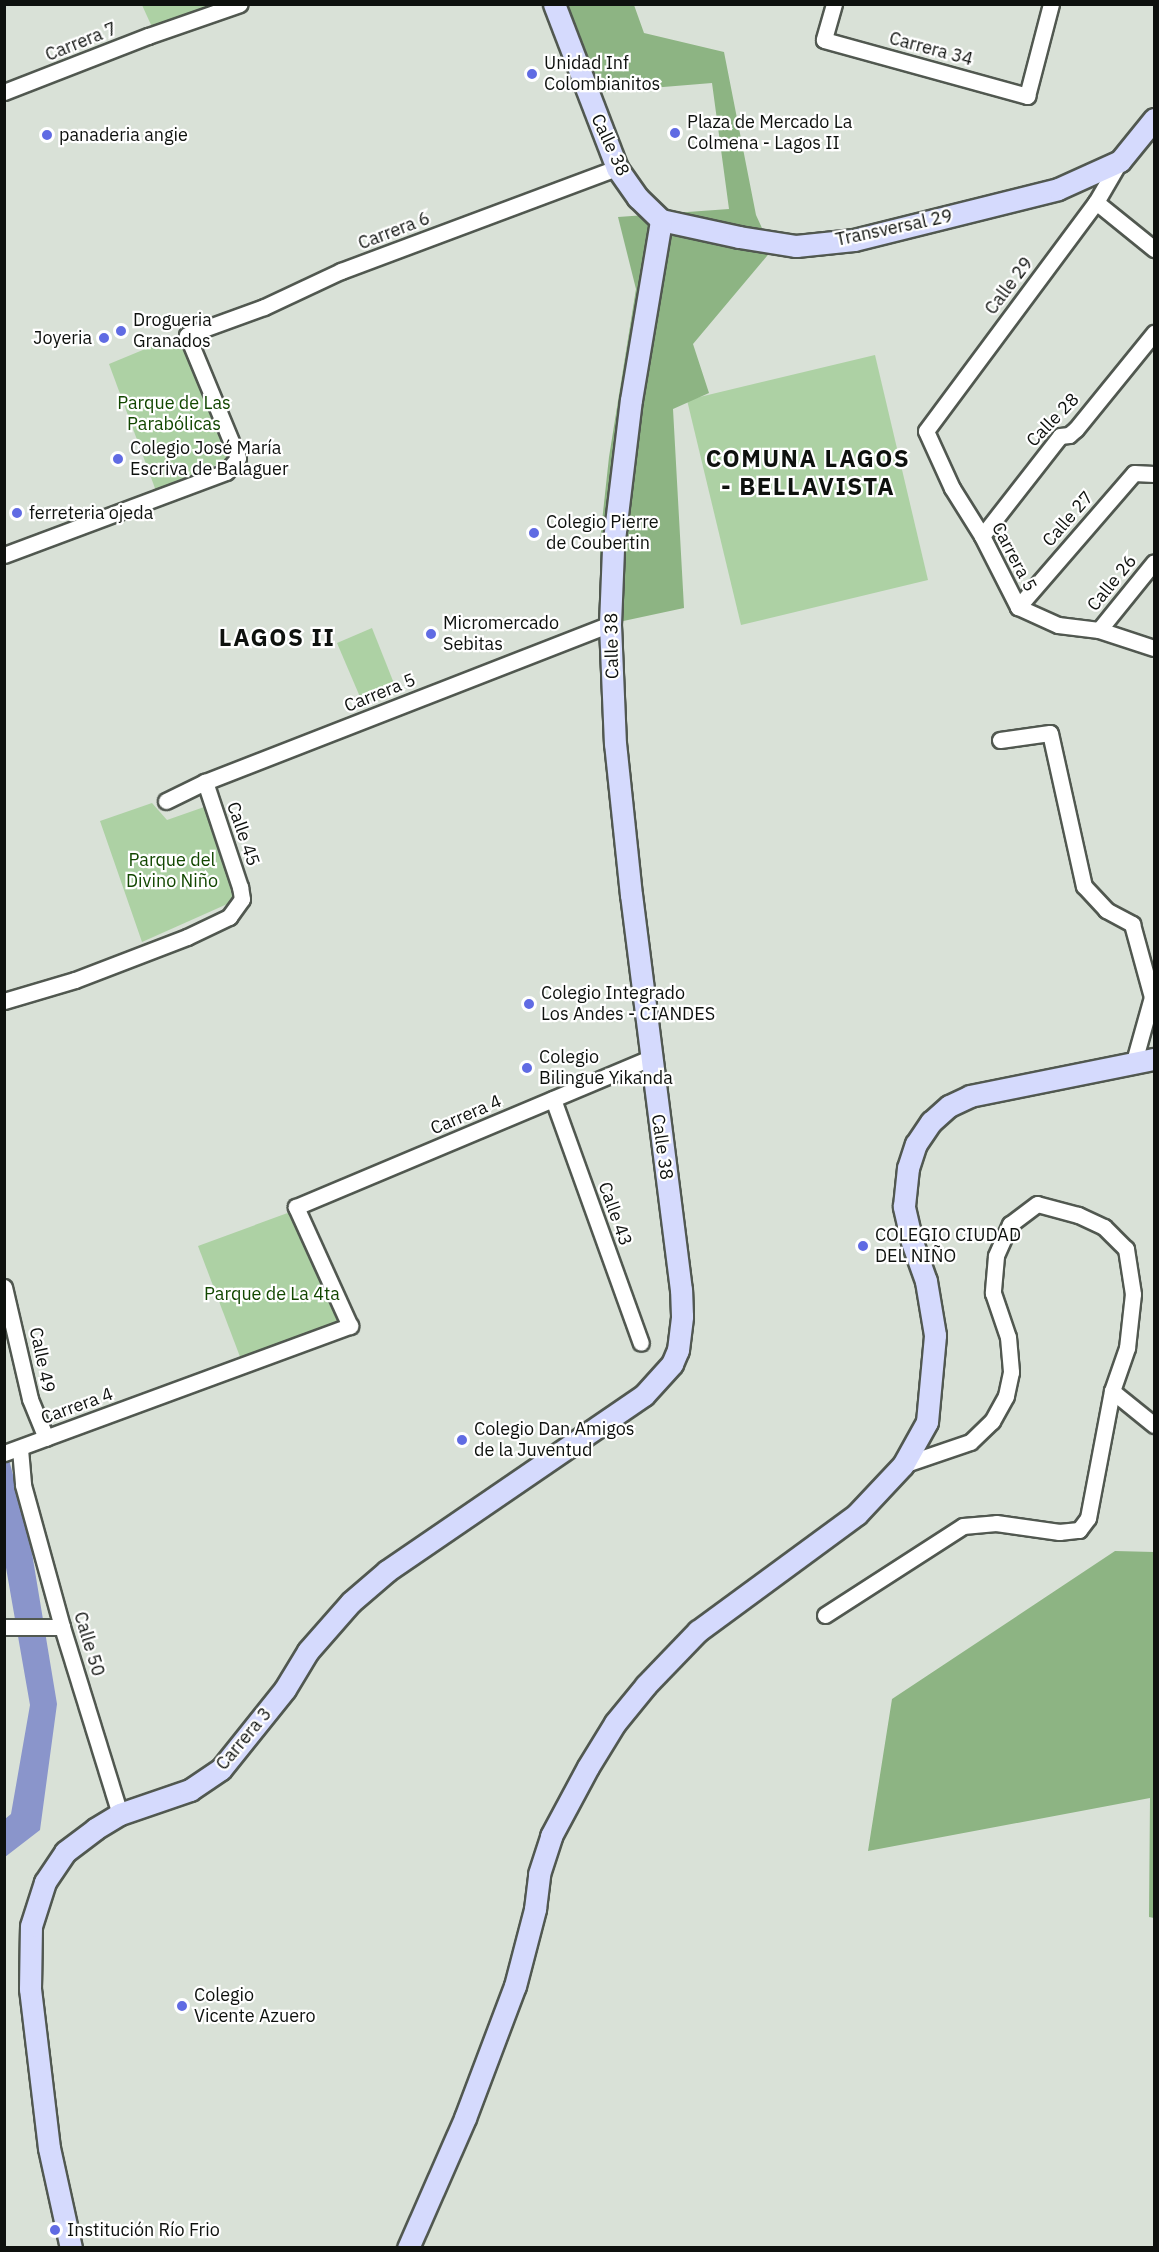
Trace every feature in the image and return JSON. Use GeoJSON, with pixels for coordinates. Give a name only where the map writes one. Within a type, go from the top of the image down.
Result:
{"type":"FeatureCollection","features":[{"type":"Feature","properties":{"kind":"main road","name":"Calle 38"},"geometry":{"type":"LineString","coordinates":[[554,4],[617,168],[638,198],[662,220],[631,400],[613,548],[610,624],[615,744],[682,1316]]}},
{"type":"Feature","properties":{"kind":"main road"},"geometry":{"type":"LineString","coordinates":[[1120,161],[1155,119]]}},
{"type":"Feature","properties":{"kind":"main road","name":"Transversal 29"},"geometry":{"type":"LineString","coordinates":[[662,220],[739,237],[796,246],[854,240],[1058,189],[1120,161]]}},
{"type":"Feature","properties":{"kind":"main road"},"geometry":{"type":"LineString","coordinates":[[408,2247],[469,2107],[515,1986],[536,1909],[539,1874],[551,1836],[588,1767],[615,1723],[646,1685],[698,1631],[858,1514],[903,1465],[927,1422],[935,1335],[926,1281],[912,1242],[904,1206],[908,1168],[916,1144],[931,1122],[949,1106],[970,1096],[1155,1059]]}},
{"type":"Feature","properties":{"kind":"main road","name":"Carrera 3"},"geometry":{"type":"LineString","coordinates":[[71,2247],[49,2148],[30,1989],[31,1926],[45,1882],[65,1852],[95,1829],[120,1814],[190,1790],[214,1775],[285,1689],[308,1651],[351,1602],[387,1571],[644,1395],[672,1364],[678,1350],[682,1316]]}},
{"type":"Feature","properties":{"kind":"street","name":"Carrera 7"},"geometry":{"type":"LineString","coordinates":[[4,92],[148,36],[240,4]]}},
{"type":"Feature","properties":{"kind":"street","name":"Carrera 34"},"geometry":{"type":"LineString","coordinates":[[834,4],[824,40],[1027,96],[1051,4]]}},
{"type":"Feature","properties":{"kind":"street","name":"Calle 29"},"geometry":{"type":"LineString","coordinates":[[926,430],[1096,202],[1120,161]]}},
{"type":"Feature","properties":{"kind":"street","name":"Carrera 6"},"geometry":{"type":"LineString","coordinates":[[4,555],[226,472],[238,458],[187,335],[264,307],[341,271],[617,168]]}},
{"type":"Feature","properties":{"kind":"street"},"geometry":{"type":"LineString","coordinates":[[1096,202],[1155,249]]}},
{"type":"Feature","properties":{"kind":"street","name":"Calle 28"},"geometry":{"type":"LineString","coordinates":[[982,536],[1060,436],[1069,435],[1076,429],[1155,333]]}},
{"type":"Feature","properties":{"kind":"street","name":"Carrera 5"},"geometry":{"type":"LineString","coordinates":[[926,430],[952,488],[982,536],[1018,607],[1058,625],[1099,630],[1155,648]]}},
{"type":"Feature","properties":{"kind":"street","name":"Calle 27"},"geometry":{"type":"LineString","coordinates":[[1018,607],[1134,473],[1155,474]]}},
{"type":"Feature","properties":{"kind":"street","name":"Calle 26"},"geometry":{"type":"LineString","coordinates":[[1099,630],[1155,562]]}},
{"type":"Feature","properties":{"kind":"street","name":"Carrera 5"},"geometry":{"type":"LineString","coordinates":[[165,801],[205,782],[610,624]]}},
{"type":"Feature","properties":{"kind":"street"},"geometry":{"type":"LineString","coordinates":[[1000,740],[1050,733],[1084,886],[1107,910],[1132,924],[1153,999],[1133,1065]]}},
{"type":"Feature","properties":{"kind":"street","name":"Calle 45"},"geometry":{"type":"LineString","coordinates":[[4,1001],[75,980],[187,937],[229,917],[242,899],[240,887],[205,782]]}},
{"type":"Feature","properties":{"kind":"street","name":"Carrera 4"},"geometry":{"type":"LineString","coordinates":[[12,1451],[350,1326],[296,1207],[650,1058]]}},
{"type":"Feature","properties":{"kind":"street","name":"Calle 43"},"geometry":{"type":"LineString","coordinates":[[553,1099],[641,1343]]}},
{"type":"Feature","properties":{"kind":"street"},"geometry":{"type":"LineString","coordinates":[[825,1615],[963,1526],[996,1523],[1059,1533],[1079,1530],[1088,1518],[1112,1391],[1127,1348],[1132,1320],[1133,1294],[1126,1249],[1104,1227],[1078,1215],[1037,1204],[1010,1224],[996,1257],[993,1293],[1008,1337],[1011,1372],[1006,1396],[993,1421],[970,1442],[903,1465]]}},
{"type":"Feature","properties":{"kind":"street","name":"Calle 49"},"geometry":{"type":"LineString","coordinates":[[4,1287],[30,1400],[46,1438]]}},
{"type":"Feature","properties":{"kind":"street"},"geometry":{"type":"LineString","coordinates":[[1112,1391],[1155,1425]]}},
{"type":"Feature","properties":{"kind":"street","name":"Calle 50"},"geometry":{"type":"LineString","coordinates":[[12,1451],[23,1485],[55,1627],[120,1814]]}},
{"type":"Feature","properties":{"kind":"street"},"geometry":{"type":"LineString","coordinates":[[9,1627],[55,1627]]}},
{"type":"Feature","properties":{"kind":"green space"},"geometry":{"type":"Polygon","coordinates":[[[142,5],[217,5],[152,27],[142,5]]]}},
{"type":"Feature","properties":{"kind":"green space"},"geometry":{"type":"Polygon","coordinates":[[[553,5],[634,5],[644,33],[724,52],[756,215],[772,250],[693,344],[709,393],[673,409],[684,608],[600,626],[600,540],[609,457],[636,289],[618,217],[729,209],[712,83],[590,93],[553,5]]]}},
{"type":"Feature","properties":{"kind":"green space","name":"Parque de Las Parabólicas"},"geometry":{"type":"Polygon","coordinates":[[[179,335],[215,399],[230,459],[156,491],[109,364],[179,335]]]}},
{"type":"Feature","properties":{"kind":"green space"},"geometry":{"type":"Polygon","coordinates":[[[875,355],[928,580],[741,625],[687,400],[875,355]]]}},
{"type":"Feature","properties":{"kind":"green space"},"geometry":{"type":"Polygon","coordinates":[[[372,628],[397,691],[363,704],[337,643],[372,628]]]}},
{"type":"Feature","properties":{"kind":"green space","name":"Parque del Divino Niño"},"geometry":{"type":"Polygon","coordinates":[[[152,803],[167,820],[207,806],[234,901],[142,942],[100,821],[152,803]]]}},
{"type":"Feature","properties":{"kind":"green space","name":"Parque de La 4ta"},"geometry":{"type":"Polygon","coordinates":[[[293,1211],[342,1323],[242,1362],[198,1246],[293,1211]]]}},
{"type":"Feature","properties":{"kind":"green space"},"geometry":{"type":"Polygon","coordinates":[[[1115,1551],[1154,1552],[1154,1918],[1149,1917],[1150,1798],[868,1851],[892,1699],[1115,1551]]]}},
{"type":"Feature","properties":{"kind":"water"},"geometry":{"type":"Polygon","coordinates":[[[4,1442],[28,1529],[57,1704],[40,1830],[5,1857],[5,1819],[11,1814],[30,1705],[5,1562],[4,1442]]]}},
{"type":"Feature","properties":{"kind":"place","name":"Unidad Inf Colombianitos"},"geometry":{"type":"Point","coordinates":[532,74]}},
{"type":"Feature","properties":{"kind":"place","name":"Plaza de Mercado La Colmena - Lagos II"},"geometry":{"type":"Point","coordinates":[675,133]}},
{"type":"Feature","properties":{"kind":"place","name":"panaderia angie"},"geometry":{"type":"Point","coordinates":[47,135]}},
{"type":"Feature","properties":{"kind":"place","name":"Drogueria Granados"},"geometry":{"type":"Point","coordinates":[121,331]}},
{"type":"Feature","properties":{"kind":"place","name":"Joyeria"},"geometry":{"type":"Point","coordinates":[104,338]}},
{"type":"Feature","properties":{"kind":"place","name":"Colegio José María Escriva de Balaguer"},"geometry":{"type":"Point","coordinates":[118,459]}},
{"type":"Feature","properties":{"kind":"place","name":"ferreteria ojeda"},"geometry":{"type":"Point","coordinates":[17,513]}},
{"type":"Feature","properties":{"kind":"place","name":"Colegio Pierre de Coubertin"},"geometry":{"type":"Point","coordinates":[534,533]}},
{"type":"Feature","properties":{"kind":"place","name":"Micromercado Sebitas"},"geometry":{"type":"Point","coordinates":[431,634]}},
{"type":"Feature","properties":{"kind":"place","name":"Colegio Integrado Los Andes - CIANDES"},"geometry":{"type":"Point","coordinates":[529,1004]}},
{"type":"Feature","properties":{"kind":"place","name":"Colegio Bilingue Yikanda"},"geometry":{"type":"Point","coordinates":[527,1068]}},
{"type":"Feature","properties":{"kind":"place","name":"COLEGIO CIUDAD DEL NIÑO"},"geometry":{"type":"Point","coordinates":[863,1246]}},
{"type":"Feature","properties":{"kind":"place","name":"Colegio Dan Amigos de la Juventud"},"geometry":{"type":"Point","coordinates":[462,1440]}},
{"type":"Feature","properties":{"kind":"place","name":"Colegio Vicente Azuero"},"geometry":{"type":"Point","coordinates":[182,2006]}},
{"type":"Feature","properties":{"kind":"place","name":"Institución Río Frio"},"geometry":{"type":"Point","coordinates":[55,2230]}},
{"type":"Feature","properties":{"kind":"district","name":"COMUNA LAGOS - BELLAVISTA"},"geometry":{"type":"Point","coordinates":[808,473]}},
{"type":"Feature","properties":{"kind":"district","name":"LAGOS II"},"geometry":{"type":"Point","coordinates":[277,638]}}]}
